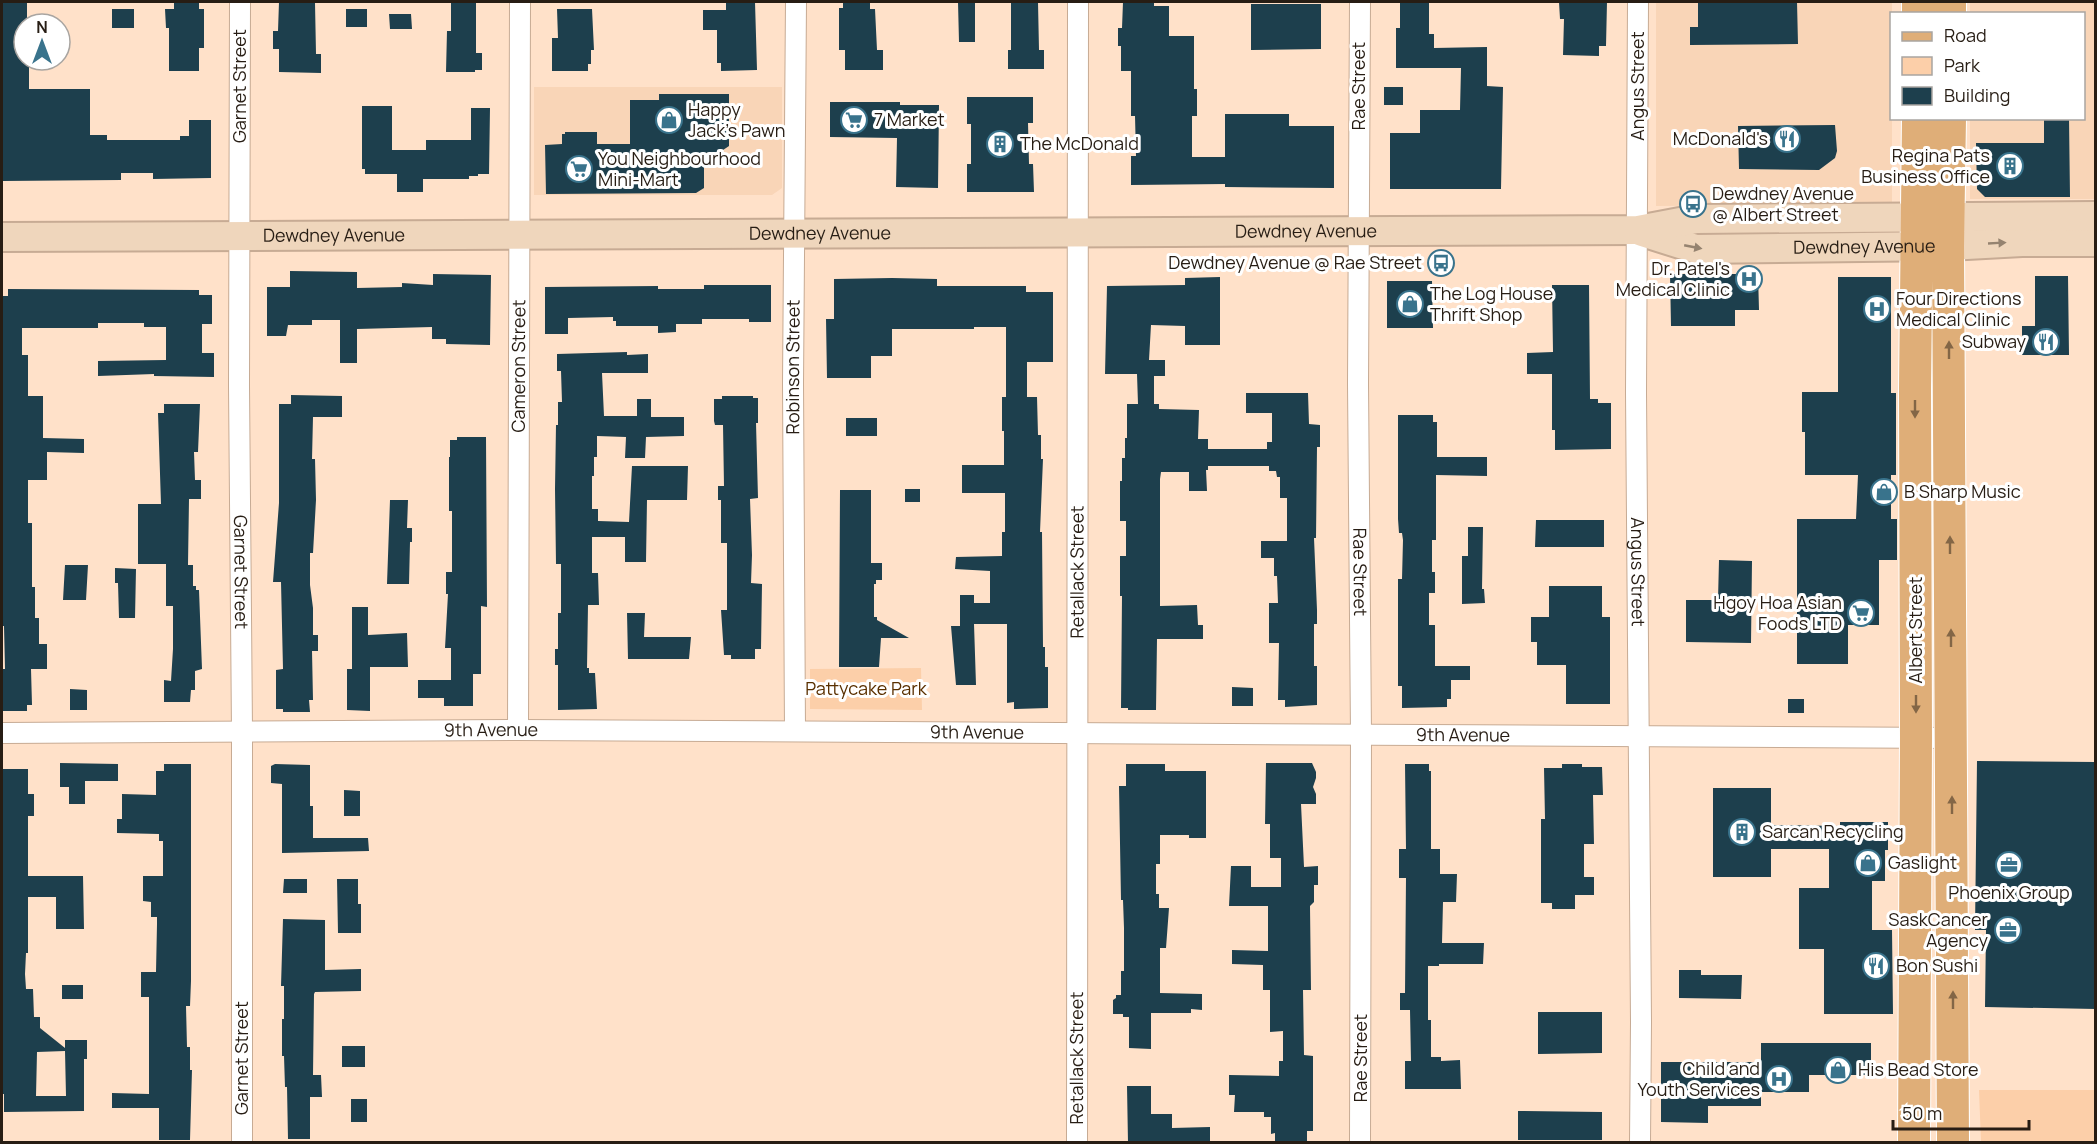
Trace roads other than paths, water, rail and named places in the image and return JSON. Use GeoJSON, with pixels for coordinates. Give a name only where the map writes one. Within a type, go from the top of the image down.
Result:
{"type":"FeatureCollection","features":[{"type":"Feature","properties":{"kind":"main road","name":"Albert Street"},"geometry":{"type":"LineString","coordinates":[[1914,1143],[1917,738],[1915,389],[1918,120]]}},
{"type":"Feature","properties":{"kind":"main road","name":"Albert Street"},"geometry":{"type":"LineString","coordinates":[[1950,120],[1948,232],[1953,1143]]}},
{"type":"Feature","properties":{"kind":"main road","name":"Dewdney Avenue"},"geometry":{"type":"LineString","coordinates":[[2,237],[1638,230],[1696,219],[1948,232],[2096,216]]}},
{"type":"Feature","properties":{"kind":"main road","name":"Dewdney Avenue"},"geometry":{"type":"LineString","coordinates":[[1948,232],[2022,242],[2096,242]]}},
{"type":"Feature","properties":{"kind":"street","name":"Garnet Street"},"geometry":{"type":"LineString","coordinates":[[240,2],[242,1143]]}},
{"type":"Feature","properties":{"kind":"street","name":"Cameron Street"},"geometry":{"type":"LineString","coordinates":[[518,730],[520,2]]}},
{"type":"Feature","properties":{"kind":"street","name":"Robinson Street"},"geometry":{"type":"LineString","coordinates":[[795,731],[796,2]]}},
{"type":"Feature","properties":{"kind":"street","name":"Retallack Street"},"geometry":{"type":"LineString","coordinates":[[1077,1143],[1078,2]]}},
{"type":"Feature","properties":{"kind":"street","name":"Rae Street"},"geometry":{"type":"LineString","coordinates":[[1360,2],[1358,384],[1361,734],[1360,1143]]}},
{"type":"Feature","properties":{"kind":"street","name":"Angus Street"},"geometry":{"type":"LineString","coordinates":[[1638,2],[1636,393],[1640,1143]]}},
{"type":"Feature","properties":{"kind":"street","name":"9th Avenue"},"geometry":{"type":"LineString","coordinates":[[2,733],[518,730],[1952,738]]}},
{"type":"Feature","properties":{"kind":"place","name":"Happy Jack's Pawn"},"geometry":{"type":"Point","coordinates":[669,120]}},
{"type":"Feature","properties":{"kind":"place","name":"7 Market"},"geometry":{"type":"Point","coordinates":[854,120]}},
{"type":"Feature","properties":{"kind":"place","name":"McDonald's"},"geometry":{"type":"Point","coordinates":[1787,139]}},
{"type":"Feature","properties":{"kind":"place","name":"The McDonald"},"geometry":{"type":"Point","coordinates":[1000,144]}},
{"type":"Feature","properties":{"kind":"place","name":"Regina Pats Business Office"},"geometry":{"type":"Point","coordinates":[2010,166]}},
{"type":"Feature","properties":{"kind":"place","name":"You Neighbourhood Mini-Mart"},"geometry":{"type":"Point","coordinates":[579,169]}},
{"type":"Feature","properties":{"kind":"place","name":"Dewdney Avenue @ Albert Street"},"geometry":{"type":"Point","coordinates":[1693,204]}},
{"type":"Feature","properties":{"kind":"place","name":"Dewdney Avenue @ Rae Street"},"geometry":{"type":"Point","coordinates":[1441,263]}},
{"type":"Feature","properties":{"kind":"place","name":"Dr. Patel's Medical Clinic"},"geometry":{"type":"Point","coordinates":[1749,279]}},
{"type":"Feature","properties":{"kind":"place","name":"The Log House Thrift Shop"},"geometry":{"type":"Point","coordinates":[1410,304]}},
{"type":"Feature","properties":{"kind":"place","name":"Four Directions Medical Clinic"},"geometry":{"type":"Point","coordinates":[1877,309]}},
{"type":"Feature","properties":{"kind":"place","name":"Subway"},"geometry":{"type":"Point","coordinates":[2046,342]}},
{"type":"Feature","properties":{"kind":"place","name":"B Sharp Music"},"geometry":{"type":"Point","coordinates":[1884,492]}},
{"type":"Feature","properties":{"kind":"place","name":"Hgoy Hoa Asian Foods LTD"},"geometry":{"type":"Point","coordinates":[1861,613]}},
{"type":"Feature","properties":{"kind":"place","name":"Sarcan Recycling"},"geometry":{"type":"Point","coordinates":[1742,832]}},
{"type":"Feature","properties":{"kind":"place","name":"Gaslight"},"geometry":{"type":"Point","coordinates":[1868,863]}},
{"type":"Feature","properties":{"kind":"place","name":"Phoenix Group"},"geometry":{"type":"Point","coordinates":[2009,865]}},
{"type":"Feature","properties":{"kind":"place","name":"SaskCancer Agency"},"geometry":{"type":"Point","coordinates":[2008,930]}},
{"type":"Feature","properties":{"kind":"place","name":"Bon Sushi"},"geometry":{"type":"Point","coordinates":[1876,966]}},
{"type":"Feature","properties":{"kind":"place","name":"His Bead Store"},"geometry":{"type":"Point","coordinates":[1838,1070]}},
{"type":"Feature","properties":{"kind":"place","name":"Child and Youth Services"},"geometry":{"type":"Point","coordinates":[1779,1079]}},
{"type":"Feature","properties":{"kind":"park label","name":"Pattycake Park"},"geometry":{"type":"Point","coordinates":[866,689]}}]}
